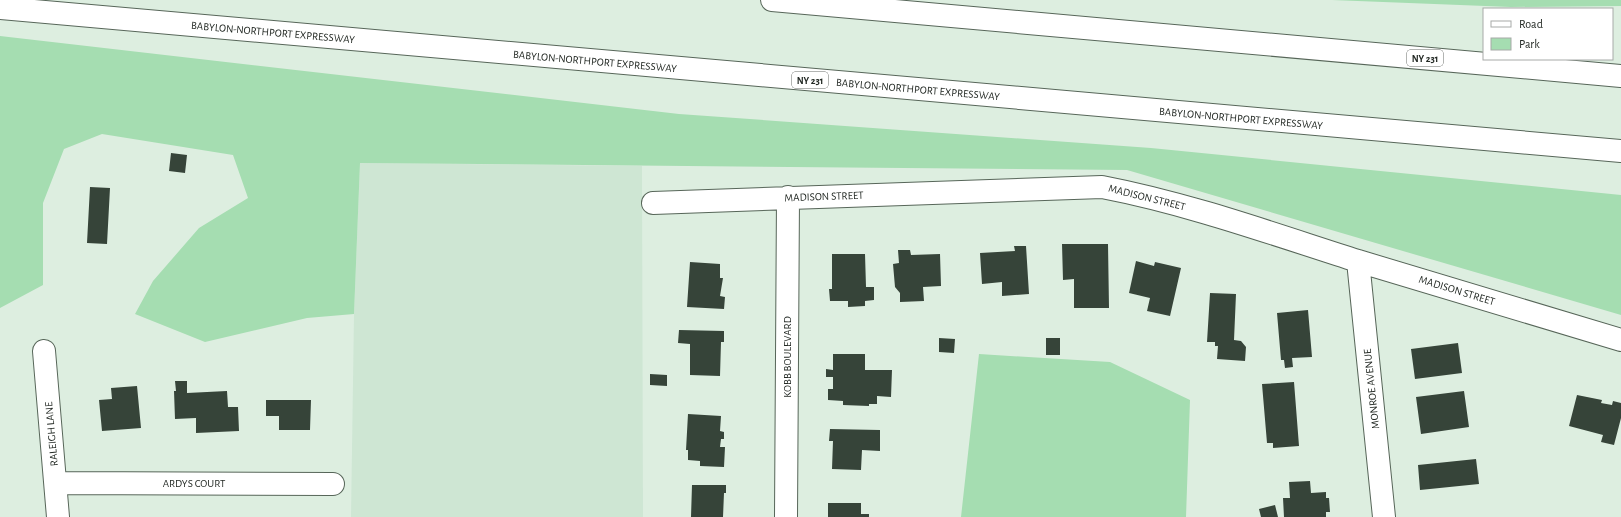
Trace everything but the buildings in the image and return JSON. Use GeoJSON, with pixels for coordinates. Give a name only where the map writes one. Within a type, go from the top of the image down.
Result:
{"type":"FeatureCollection","features":[{"type":"Feature","properties":{"kind":"main road","name":"NY 231"},"geometry":{"type":"LineString","coordinates":[[772,0],[1621,76]]}},
{"type":"Feature","properties":{"kind":"main road","name":"BABYLON-NORTHPORT EXPRESSWAY"},"geometry":{"type":"LineString","coordinates":[[0,8],[1621,151]]}},
{"type":"Feature","properties":{"kind":"main road"},"geometry":{"type":"LineString","coordinates":[[1522,67],[1621,62]]}},
{"type":"Feature","properties":{"kind":"main road","name":"MADISON STREET"},"geometry":{"type":"LineString","coordinates":[[653,203],[1102,187],[1143,195],[1259,228],[1358,260],[1621,340]]}},
{"type":"Feature","properties":{"kind":"main road","name":"KOBB BOULEVARD"},"geometry":{"type":"LineString","coordinates":[[786,517],[788,197]]}},
{"type":"Feature","properties":{"kind":"main road","name":"MONROE AVENUE"},"geometry":{"type":"LineString","coordinates":[[1358,260],[1384,517]]}},
{"type":"Feature","properties":{"kind":"main road","name":"RALEIGH LANE"},"geometry":{"type":"LineString","coordinates":[[44,351],[58,517]]}},
{"type":"Feature","properties":{"kind":"main road","name":"ARDYS COURT"},"geometry":{"type":"LineString","coordinates":[[56,483],[333,484]]}},
{"type":"Feature","properties":{"kind":"shaded area"},"geometry":{"type":"Polygon","coordinates":[[[360,163],[642,166],[643,517],[351,517],[354,314],[360,163]]]}},
{"type":"Feature","properties":{"kind":"green space"},"geometry":{"type":"Polygon","coordinates":[[[1332,0],[1621,0],[1621,6],[1511,7],[1332,0]]]}},
{"type":"Feature","properties":{"kind":"green space"},"geometry":{"type":"Polygon","coordinates":[[[0,36],[679,114],[1151,148],[1621,195],[1621,315],[1127,170],[360,163],[354,314],[307,318],[205,342],[135,314],[153,281],[199,228],[248,198],[233,155],[102,134],[64,149],[43,203],[43,285],[0,308],[0,36]]]}},
{"type":"Feature","properties":{"kind":"green space"},"geometry":{"type":"Polygon","coordinates":[[[979,354],[1110,362],[1190,400],[1186,517],[961,517],[979,354]]]}}]}
